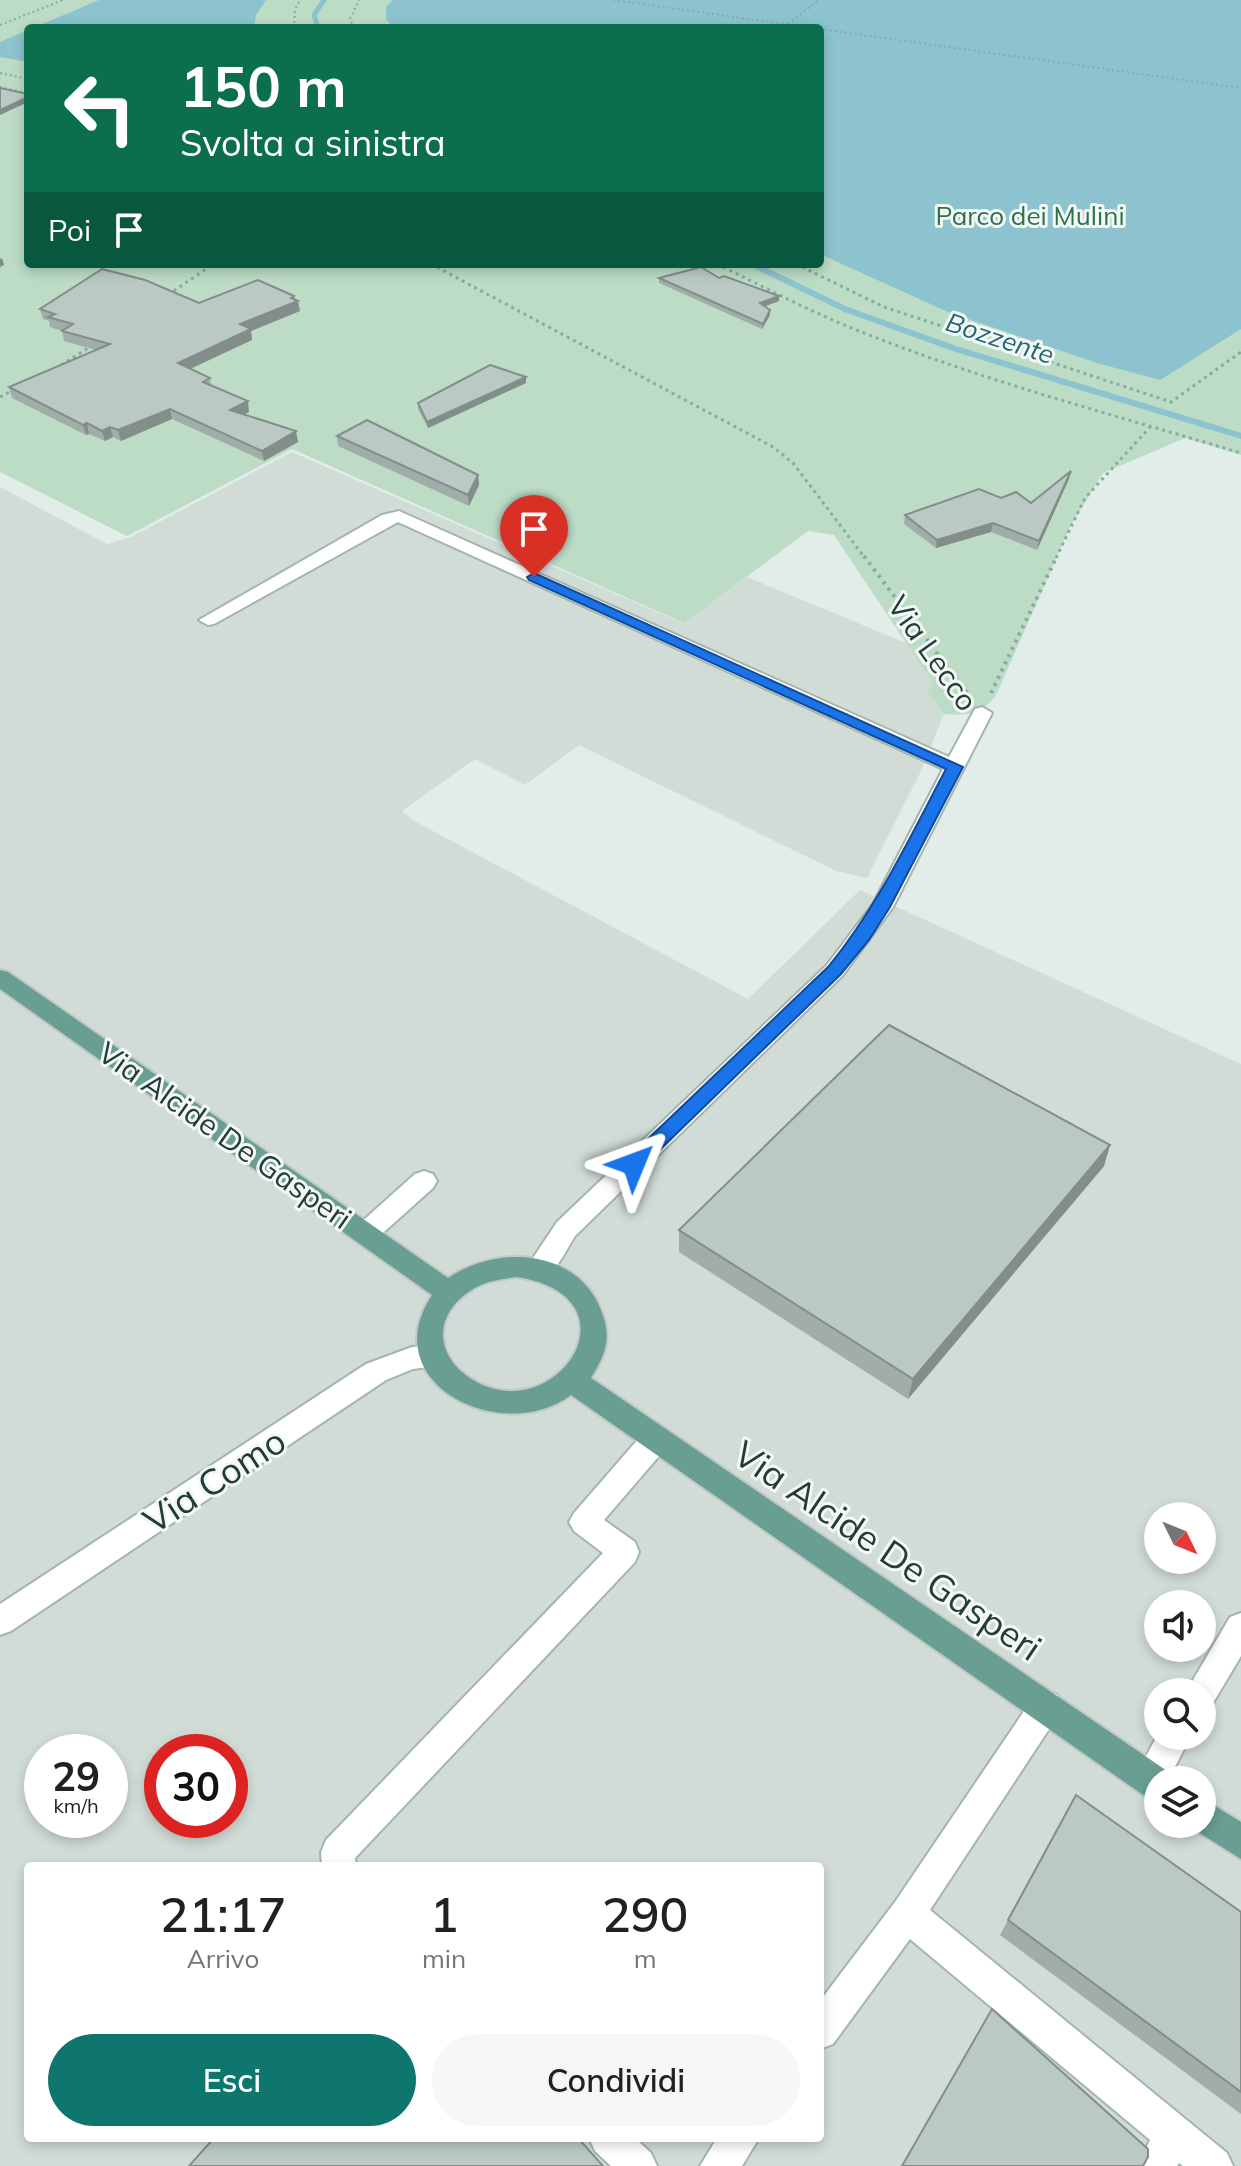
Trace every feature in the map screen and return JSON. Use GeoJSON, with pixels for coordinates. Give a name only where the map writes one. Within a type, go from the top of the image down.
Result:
{"type":"FeatureCollection","features":[{"type":"Feature","properties":{"kind":"main road","name":"Via Alcide De Gasperi"},"geometry":{"type":"LineString","coordinates":[[0,978],[450,1293]]}},
{"type":"Feature","properties":{"kind":"main road"},"geometry":{"type":"LineString","coordinates":[[517,1266],[538,1270],[549,1272],[576,1289],[592,1313],[595,1341],[573,1381],[558,1391],[525,1403],[489,1402],[458,1389],[437,1367],[434,1357],[429,1339],[436,1311],[455,1287],[484,1272],[517,1266]]}},
{"type":"Feature","properties":{"kind":"main road","name":"Via Alcide De Gasperi"},"geometry":{"type":"LineString","coordinates":[[573,1381],[1144,1775]]}},
{"type":"Feature","properties":{"kind":"main road"},"geometry":{"type":"LineString","coordinates":[[1216,1825],[1241,1842]]}},
{"type":"Feature","properties":{"kind":"street"},"geometry":{"type":"LineString","coordinates":[[208,620],[388,519],[399,516],[955,767]]}},
{"type":"Feature","properties":{"kind":"street","name":"Via Lecco"},"geometry":{"type":"LineString","coordinates":[[538,1270],[566,1229],[835,970],[882,907],[982,713]]}},
{"type":"Feature","properties":{"kind":"street"},"geometry":{"type":"LineString","coordinates":[[366,1233],[424,1181]]}},
{"type":"Feature","properties":{"kind":"street","name":"Via Como"},"geometry":{"type":"LineString","coordinates":[[0,1621],[376,1372],[412,1358],[434,1357]]}},
{"type":"Feature","properties":{"kind":"street"},"geometry":{"type":"LineString","coordinates":[[339,1862],[338,1852],[624,1552],[584,1522],[656,1439]]}},
{"type":"Feature","properties":{"kind":"street"},"geometry":{"type":"LineString","coordinates":[[1210,1678],[1241,1627]]}},
{"type":"Feature","properties":{"kind":"street"},"geometry":{"type":"LineString","coordinates":[[824,2026],[907,1914],[1046,1706]]}},
{"type":"Feature","properties":{"kind":"street"},"geometry":{"type":"LineString","coordinates":[[907,1914],[1165,2150],[1214,2166]]}},
{"type":"Feature","properties":{"kind":"street"},"geometry":{"type":"LineString","coordinates":[[612,2142],[638,2166]]}},
{"type":"Feature","properties":{"kind":"street"},"geometry":{"type":"LineString","coordinates":[[719,2166],[737,2142]]}},
{"type":"Feature","properties":{"kind":"path"},"geometry":{"type":"LineString","coordinates":[[0,25],[63,0]]}},
{"type":"Feature","properties":{"kind":"path"},"geometry":{"type":"LineString","coordinates":[[294,24],[295,10],[300,0]]}},
{"type":"Feature","properties":{"kind":"path"},"geometry":{"type":"LineString","coordinates":[[352,24],[350,19],[359,0]]}},
{"type":"Feature","properties":{"kind":"path"},"geometry":{"type":"LineString","coordinates":[[613,0],[787,24],[819,0]]}},
{"type":"Feature","properties":{"kind":"path"},"geometry":{"type":"LineString","coordinates":[[824,30],[1241,88]]}},
{"type":"Feature","properties":{"kind":"path"},"geometry":{"type":"LineString","coordinates":[[0,73],[24,78]]}},
{"type":"Feature","properties":{"kind":"path"},"geometry":{"type":"LineString","coordinates":[[0,87],[24,92]]}},
{"type":"Feature","properties":{"kind":"path"},"geometry":{"type":"LineString","coordinates":[[161,300],[207,268]]}},
{"type":"Feature","properties":{"kind":"path","name":"Via Lecco"},"geometry":{"type":"LineString","coordinates":[[438,268],[773,447],[793,463],[982,713]]}},
{"type":"Feature","properties":{"kind":"path"},"geometry":{"type":"LineString","coordinates":[[725,268],[891,343],[1044,394],[1241,453]]}},
{"type":"Feature","properties":{"kind":"path"},"geometry":{"type":"LineString","coordinates":[[804,268],[884,307],[1171,402],[1241,352]]}},
{"type":"Feature","properties":{"kind":"path"},"geometry":{"type":"LineString","coordinates":[[53,371],[102,339]]}},
{"type":"Feature","properties":{"kind":"path"},"geometry":{"type":"LineString","coordinates":[[0,397],[13,390]]}},
{"type":"Feature","properties":{"kind":"path"},"geometry":{"type":"LineString","coordinates":[[982,713],[1085,498],[1152,425]]}},
{"type":"Feature","properties":{"kind":"shaded area"},"geometry":{"type":"Polygon","coordinates":[[[292,452],[682,623],[747,577],[906,643],[949,701],[921,771],[867,878],[836,871],[579,745],[525,785],[475,759],[402,811],[414,821],[748,999],[860,890],[1241,1064],[1241,2166],[0,2166],[0,487],[107,544],[131,537],[292,452]]]}},
{"type":"Feature","properties":{"kind":"green space","name":"Parco dei Mulini"},"geometry":{"type":"Polygon","coordinates":[[[0,0],[1241,0],[1241,455],[1185,438],[1103,473],[1070,527],[998,691],[982,709],[961,715],[944,714],[927,691],[933,683],[834,535],[808,531],[684,623],[292,449],[127,536],[0,472],[0,0]]]}},
{"type":"Feature","properties":{"kind":"water"},"geometry":{"type":"Polygon","coordinates":[[[99,0],[266,0],[256,15],[255,24],[42,24],[99,0]]]}},
{"type":"Feature","properties":{"kind":"water"},"geometry":{"type":"Polygon","coordinates":[[[393,0],[1241,0],[1241,329],[1160,380],[1097,363],[948,312],[824,256],[824,24],[390,24],[386,19],[386,7],[393,0]]]}},
{"type":"Feature","properties":{"kind":"water"},"geometry":{"type":"Polygon","coordinates":[[[24,32],[24,61],[0,57],[0,42],[24,32]]]}},
{"type":"Feature","properties":{"kind":"building"},"geometry":{"type":"Polygon","coordinates":[[[0,88],[24,93],[24,99],[0,110],[0,88]]]}},
{"type":"Feature","properties":{"kind":"building"},"geometry":{"type":"Polygon","coordinates":[[[703,268],[719,278],[724,276],[779,296],[760,303],[770,310],[763,324],[659,278],[703,268]]]}},
{"type":"Feature","properties":{"kind":"building"},"geometry":{"type":"Polygon","coordinates":[[[102,269],[145,280],[199,303],[258,280],[294,296],[291,298],[298,301],[240,324],[251,329],[178,363],[210,378],[203,382],[248,401],[230,410],[296,431],[262,451],[170,409],[118,430],[110,427],[102,431],[87,423],[83,425],[9,387],[110,344],[62,331],[73,324],[48,317],[55,314],[40,309],[102,269]]]}},
{"type":"Feature","properties":{"kind":"building"},"geometry":{"type":"Polygon","coordinates":[[[490,365],[526,377],[427,422],[418,403],[490,365]]]}},
{"type":"Feature","properties":{"kind":"building"},"geometry":{"type":"Polygon","coordinates":[[[367,420],[478,475],[468,495],[337,436],[367,420]]]}},
{"type":"Feature","properties":{"kind":"building"},"geometry":{"type":"Polygon","coordinates":[[[1071,471],[1039,541],[993,523],[937,540],[905,515],[979,489],[1001,498],[1016,492],[1031,503],[1071,471]]]}},
{"type":"Feature","properties":{"kind":"building"},"geometry":{"type":"Polygon","coordinates":[[[889,1025],[1110,1145],[913,1379],[679,1230],[889,1025]]]}},
{"type":"Feature","properties":{"kind":"building"},"geometry":{"type":"Polygon","coordinates":[[[1076,1795],[1241,1912],[1241,2092],[1008,1920],[1076,1795]]]}},
{"type":"Feature","properties":{"kind":"building"},"geometry":{"type":"Polygon","coordinates":[[[992,2009],[1148,2149],[1143,2166],[902,2166],[992,2009]]]}},
{"type":"Feature","properties":{"kind":"building"},"geometry":{"type":"Polygon","coordinates":[[[210,2142],[582,2142],[603,2166],[189,2166],[210,2142]]]}},
{"type":"Feature","properties":{"kind":"waterway","name":"Bozzente"},"geometry":{"type":"LineString","coordinates":[[317,24],[314,15],[324,0]]}},
{"type":"Feature","properties":{"kind":"waterway","name":"Bozzente"},"geometry":{"type":"LineString","coordinates":[[760,268],[845,309],[953,348],[1241,436]]}},
{"type":"Feature","properties":{"kind":"route"},"geometry":{"type":"LineString","coordinates":[[534,577],[955,767],[882,907],[863,936],[835,970],[634,1164]]}}]}
